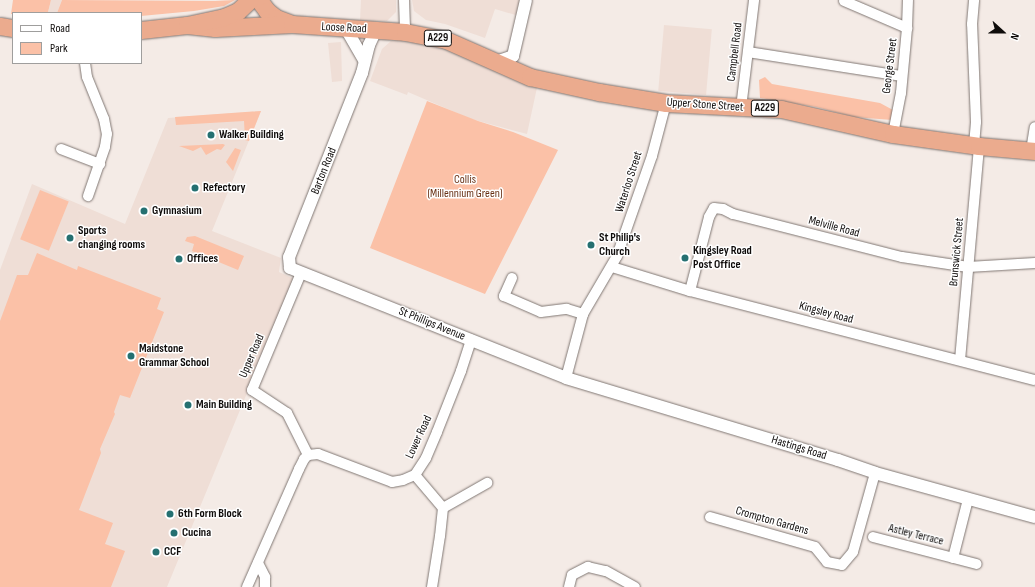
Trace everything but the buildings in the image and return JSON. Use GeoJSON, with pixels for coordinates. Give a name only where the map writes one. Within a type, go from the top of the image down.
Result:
{"type":"FeatureCollection","features":[{"type":"Feature","properties":{"kind":"highway","name":"Loose Road"},"geometry":{"type":"LineString","coordinates":[[142,30],[187,25],[224,17],[238,11],[250,0]]}},
{"type":"Feature","properties":{"kind":"highway","name":"A229"},"geometry":{"type":"LineString","coordinates":[[258,0],[267,11],[276,18],[292,24]]}},
{"type":"Feature","properties":{"kind":"highway","name":"Loose Road"},"geometry":{"type":"LineString","coordinates":[[187,25],[214,28],[292,24],[405,32],[446,40],[496,62]]}},
{"type":"Feature","properties":{"kind":"highway"},"geometry":{"type":"LineString","coordinates":[[0,26],[12,28]]}},
{"type":"Feature","properties":{"kind":"highway","name":"Upper Stone Street"},"geometry":{"type":"LineString","coordinates":[[496,62],[536,78],[599,92],[666,103],[781,109],[892,134],[977,146],[1033,151]]}},
{"type":"Feature","properties":{"kind":"street"},"geometry":{"type":"LineString","coordinates":[[404,0],[405,32]]}},
{"type":"Feature","properties":{"kind":"street"},"geometry":{"type":"LineString","coordinates":[[496,62],[513,56],[526,0]]}},
{"type":"Feature","properties":{"kind":"street","name":"Campbell Road"},"geometry":{"type":"LineString","coordinates":[[741,108],[754,0]]}},
{"type":"Feature","properties":{"kind":"street","name":"George Street"},"geometry":{"type":"LineString","coordinates":[[892,134],[902,76],[907,28],[908,0]]}},
{"type":"Feature","properties":{"kind":"street","name":"Brunswick Street"},"geometry":{"type":"LineString","coordinates":[[960,360],[977,146],[972,24],[974,0]]}},
{"type":"Feature","properties":{"kind":"street"},"geometry":{"type":"LineString","coordinates":[[844,1],[907,28]]}},
{"type":"Feature","properties":{"kind":"street"},"geometry":{"type":"LineString","coordinates":[[345,27],[365,61]]}},
{"type":"Feature","properties":{"kind":"street","name":"Barton Road"},"geometry":{"type":"LineString","coordinates":[[301,273],[290,268],[289,257],[353,99],[376,30]]}},
{"type":"Feature","properties":{"kind":"street"},"geometry":{"type":"LineString","coordinates":[[748,52],[902,76]]}},
{"type":"Feature","properties":{"kind":"street"},"geometry":{"type":"LineString","coordinates":[[85,64],[88,77],[106,127],[105,147],[88,196]]}},
{"type":"Feature","properties":{"kind":"street","name":"Waterloo Street"},"geometry":{"type":"LineString","coordinates":[[564,377],[583,314],[612,267],[636,204],[652,156],[666,103]]}},
{"type":"Feature","properties":{"kind":"street"},"geometry":{"type":"LineString","coordinates":[[1033,151],[1035,127]]}},
{"type":"Feature","properties":{"kind":"street"},"geometry":{"type":"LineString","coordinates":[[61,149],[100,164]]}},
{"type":"Feature","properties":{"kind":"street","name":"Melville Road"},"geometry":{"type":"LineString","coordinates":[[690,291],[709,217],[714,208],[723,209],[733,214],[902,257],[968,267],[1035,263]]}},
{"type":"Feature","properties":{"kind":"street","name":"Kingsley Road"},"geometry":{"type":"LineString","coordinates":[[612,267],[690,291],[1035,380]]}},
{"type":"Feature","properties":{"kind":"street","name":"St Phillips Avenue"},"geometry":{"type":"LineString","coordinates":[[301,273],[564,377]]}},
{"type":"Feature","properties":{"kind":"street","name":"Upper Road"},"geometry":{"type":"LineString","coordinates":[[301,273],[252,390],[287,413],[308,455]]}},
{"type":"Feature","properties":{"kind":"street"},"geometry":{"type":"LineString","coordinates":[[512,278],[504,296],[540,312],[567,309],[583,314]]}},
{"type":"Feature","properties":{"kind":"street","name":"Lower Road"},"geometry":{"type":"LineString","coordinates":[[443,508],[415,475],[426,458],[437,432],[461,371],[471,340]]}},
{"type":"Feature","properties":{"kind":"street","name":"Hastings Road"},"geometry":{"type":"LineString","coordinates":[[564,377],[838,460],[875,473],[1035,517]]}},
{"type":"Feature","properties":{"kind":"street"},"geometry":{"type":"LineString","coordinates":[[247,587],[299,469],[304,459],[308,455],[318,454],[392,482],[403,480],[415,475]]}},
{"type":"Feature","properties":{"kind":"street","name":"Crompton Gardens"},"geometry":{"type":"LineString","coordinates":[[710,517],[815,547],[827,562],[842,565],[853,552],[875,473]]}},
{"type":"Feature","properties":{"kind":"street"},"geometry":{"type":"LineString","coordinates":[[432,587],[443,508],[487,483]]}},
{"type":"Feature","properties":{"kind":"street","name":"Astley Terrace"},"geometry":{"type":"LineString","coordinates":[[953,558],[968,499]]}},
{"type":"Feature","properties":{"kind":"street","name":"Astley Terrace"},"geometry":{"type":"LineString","coordinates":[[873,537],[977,564]]}},
{"type":"Feature","properties":{"kind":"street"},"geometry":{"type":"LineString","coordinates":[[258,563],[265,577],[265,587]]}},
{"type":"Feature","properties":{"kind":"street"},"geometry":{"type":"LineString","coordinates":[[569,587],[572,575],[588,567],[606,571],[635,587]]}},
{"type":"Feature","properties":{"kind":"shaded area"},"geometry":{"type":"Polygon","coordinates":[[[51,0],[62,0],[57,12],[48,12],[51,0]]]}},
{"type":"Feature","properties":{"kind":"shaded area"},"geometry":{"type":"Polygon","coordinates":[[[361,0],[396,0],[396,12],[387,21],[360,21],[361,0]]]}},
{"type":"Feature","properties":{"kind":"shaded area"},"geometry":{"type":"Polygon","coordinates":[[[412,0],[521,0],[519,16],[495,9],[485,38],[445,24],[426,20],[414,11],[412,0]]]}},
{"type":"Feature","properties":{"kind":"shaded area"},"geometry":{"type":"Polygon","coordinates":[[[664,25],[712,29],[706,95],[658,91],[664,25]]]}},
{"type":"Feature","properties":{"kind":"shaded area"},"geometry":{"type":"Polygon","coordinates":[[[403,38],[421,44],[424,38],[538,83],[527,134],[471,119],[408,92],[407,95],[370,81],[382,49],[391,41],[403,38]]]}},
{"type":"Feature","properties":{"kind":"shaded area"},"geometry":{"type":"Polygon","coordinates":[[[341,42],[342,81],[332,82],[328,43],[341,42]]]}},
{"type":"Feature","properties":{"kind":"shaded area","name":"Maidstone Grammar School"},"geometry":{"type":"Polygon","coordinates":[[[261,111],[212,231],[281,258],[279,272],[294,279],[167,587],[0,587],[0,270],[32,184],[125,224],[168,118],[261,111]]]}},
{"type":"Feature","properties":{"kind":"green space"},"geometry":{"type":"Polygon","coordinates":[[[13,0],[51,0],[48,12],[12,12],[11,14],[13,0]]]}},
{"type":"Feature","properties":{"kind":"green space"},"geometry":{"type":"Polygon","coordinates":[[[62,0],[235,0],[224,6],[194,11],[142,16],[142,12],[57,12],[62,0]]]}},
{"type":"Feature","properties":{"kind":"green space"},"geometry":{"type":"Polygon","coordinates":[[[765,77],[772,84],[880,103],[893,110],[892,120],[854,117],[816,107],[760,98],[759,80],[765,77]]]}},
{"type":"Feature","properties":{"kind":"green space","name":"Collis (Millennium Green)"},"geometry":{"type":"Polygon","coordinates":[[[427,101],[558,150],[485,294],[370,248],[427,101]]]}},
{"type":"Feature","properties":{"kind":"green space"},"geometry":{"type":"Polygon","coordinates":[[[261,111],[249,141],[245,140],[244,121],[176,125],[175,117],[261,111]]]}},
{"type":"Feature","properties":{"kind":"green space"},"geometry":{"type":"Polygon","coordinates":[[[225,145],[221,150],[217,149],[206,155],[201,147],[193,151],[179,146],[225,145]]]}},
{"type":"Feature","properties":{"kind":"green space"},"geometry":{"type":"Polygon","coordinates":[[[235,148],[241,150],[233,171],[226,162],[235,148]]]}},
{"type":"Feature","properties":{"kind":"green space"},"geometry":{"type":"Polygon","coordinates":[[[40,190],[69,202],[49,251],[20,239],[40,190]]]}},
{"type":"Feature","properties":{"kind":"green space"},"geometry":{"type":"Polygon","coordinates":[[[195,236],[244,256],[238,270],[192,251],[194,244],[185,241],[187,237],[195,236]]]}},
{"type":"Feature","properties":{"kind":"green space"},"geometry":{"type":"Polygon","coordinates":[[[37,253],[77,270],[78,266],[161,298],[157,309],[164,312],[130,398],[120,395],[114,412],[115,414],[100,449],[101,453],[79,510],[113,523],[105,544],[125,551],[111,587],[0,587],[0,321],[17,275],[28,275],[37,253]]]}},
{"type":"Feature","properties":{"kind":"place","name":"Walker Building"},"geometry":{"type":"Point","coordinates":[211,135]}},
{"type":"Feature","properties":{"kind":"place","name":"Refectory"},"geometry":{"type":"Point","coordinates":[195,188]}},
{"type":"Feature","properties":{"kind":"place","name":"Gymnasium"},"geometry":{"type":"Point","coordinates":[144,211]}},
{"type":"Feature","properties":{"kind":"place","name":"Sports changing rooms"},"geometry":{"type":"Point","coordinates":[70,238]}},
{"type":"Feature","properties":{"kind":"place","name":"St Philip's Church"},"geometry":{"type":"Point","coordinates":[591,245]}},
{"type":"Feature","properties":{"kind":"place","name":"Kingsley Road Post Office"},"geometry":{"type":"Point","coordinates":[685,258]}},
{"type":"Feature","properties":{"kind":"place","name":"Offices"},"geometry":{"type":"Point","coordinates":[179,259]}},
{"type":"Feature","properties":{"kind":"place","name":"Maidstone Grammar School"},"geometry":{"type":"Point","coordinates":[131,356]}},
{"type":"Feature","properties":{"kind":"place","name":"Main Building"},"geometry":{"type":"Point","coordinates":[188,405]}},
{"type":"Feature","properties":{"kind":"place","name":"6th Form Block"},"geometry":{"type":"Point","coordinates":[170,514]}},
{"type":"Feature","properties":{"kind":"place","name":"Cucina"},"geometry":{"type":"Point","coordinates":[174,533]}},
{"type":"Feature","properties":{"kind":"place","name":"CCF"},"geometry":{"type":"Point","coordinates":[156,552]}}]}
